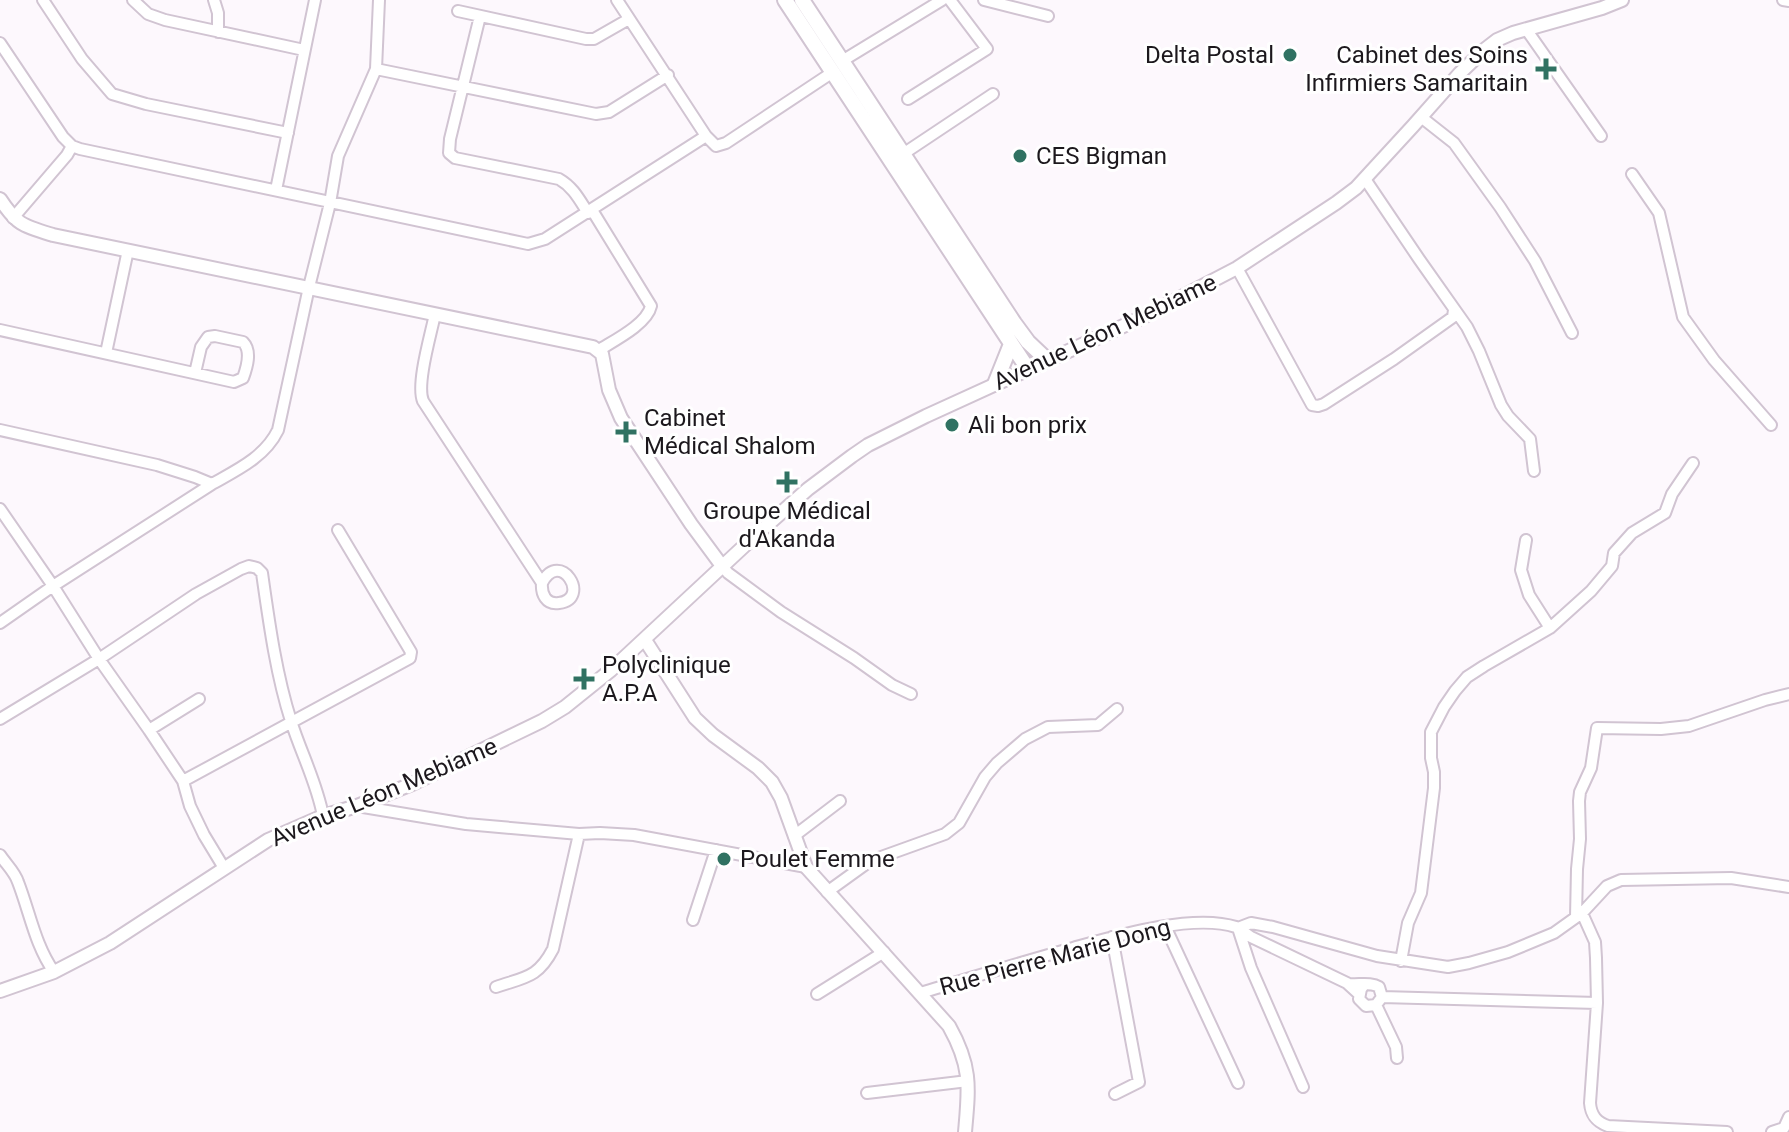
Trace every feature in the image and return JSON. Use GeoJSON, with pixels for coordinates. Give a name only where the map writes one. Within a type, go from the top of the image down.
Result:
{"type":"FeatureCollection","features":[{"type":"Feature","properties":{"kind":"main road"},"geometry":{"type":"LineString","coordinates":[[785,0],[903,154],[1014,323],[1047,360]]}},
{"type":"Feature","properties":{"kind":"main road"},"geometry":{"type":"LineString","coordinates":[[810,3],[837,67],[1028,369]]}},
{"type":"Feature","properties":{"kind":"main road"},"geometry":{"type":"LineString","coordinates":[[995,384],[1011,344]]}},
{"type":"Feature","properties":{"kind":"street"},"geometry":{"type":"LineString","coordinates":[[43,0],[82,59],[112,94],[146,104],[288,133]]}},
{"type":"Feature","properties":{"kind":"street"},"geometry":{"type":"LineString","coordinates":[[133,0],[148,14],[165,20],[304,50]]}},
{"type":"Feature","properties":{"kind":"street"},"geometry":{"type":"LineString","coordinates":[[214,0],[218,32]]}},
{"type":"Feature","properties":{"kind":"street"},"geometry":{"type":"LineString","coordinates":[[276,190],[315,0]]}},
{"type":"Feature","properties":{"kind":"street"},"geometry":{"type":"LineString","coordinates":[[0,623],[247,463],[267,448],[274,438],[342,145],[376,69],[379,0]]}},
{"type":"Feature","properties":{"kind":"street"},"geometry":{"type":"LineString","coordinates":[[617,0],[706,136],[716,146],[726,143],[942,0]]}},
{"type":"Feature","properties":{"kind":"street"},"geometry":{"type":"LineString","coordinates":[[908,99],[987,49],[950,0]]}},
{"type":"Feature","properties":{"kind":"street"},"geometry":{"type":"LineString","coordinates":[[984,0],[1048,16]]}},
{"type":"Feature","properties":{"kind":"street","name":"Avenue Léon Mebiame"},"geometry":{"type":"LineString","coordinates":[[0,991],[54,972],[110,943],[268,840],[435,774],[542,721],[586,691],[808,489],[868,445],[1178,300],[1237,268],[1336,203],[1365,179],[1460,73],[1497,40],[1622,0]]}},
{"type":"Feature","properties":{"kind":"street"},"geometry":{"type":"LineString","coordinates":[[1783,0],[1789,1]]}},
{"type":"Feature","properties":{"kind":"street"},"geometry":{"type":"LineString","coordinates":[[458,11],[586,39],[594,39],[629,19]]}},
{"type":"Feature","properties":{"kind":"street"},"geometry":{"type":"LineString","coordinates":[[480,16],[449,153],[451,156],[559,179],[568,184],[590,211],[651,306],[644,320],[599,350]]}},
{"type":"Feature","properties":{"kind":"street"},"geometry":{"type":"LineString","coordinates":[[1526,29],[1601,136]]}},
{"type":"Feature","properties":{"kind":"street"},"geometry":{"type":"LineString","coordinates":[[0,43],[72,146],[528,244],[545,239],[706,136]]}},
{"type":"Feature","properties":{"kind":"street"},"geometry":{"type":"LineString","coordinates":[[376,69],[602,114],[668,75]]}},
{"type":"Feature","properties":{"kind":"street"},"geometry":{"type":"LineString","coordinates":[[903,154],[993,94]]}},
{"type":"Feature","properties":{"kind":"street"},"geometry":{"type":"LineString","coordinates":[[1421,117],[1454,143],[1500,207],[1535,261],[1572,333]]}},
{"type":"Feature","properties":{"kind":"street"},"geometry":{"type":"LineString","coordinates":[[13,218],[72,146]]}},
{"type":"Feature","properties":{"kind":"street"},"geometry":{"type":"LineString","coordinates":[[1632,174],[1659,213],[1683,317],[1714,360],[1771,425]]}},
{"type":"Feature","properties":{"kind":"street"},"geometry":{"type":"LineString","coordinates":[[1365,179],[1467,327],[1501,405],[1530,439],[1534,471]]}},
{"type":"Feature","properties":{"kind":"street"},"geometry":{"type":"LineString","coordinates":[[0,199],[13,218],[25,226],[53,235],[599,350],[604,360],[609,390],[621,418],[691,524],[728,573],[781,612],[892,685],[911,694]]}},
{"type":"Feature","properties":{"kind":"street"},"geometry":{"type":"LineString","coordinates":[[106,353],[128,250]]}},
{"type":"Feature","properties":{"kind":"street"},"geometry":{"type":"LineString","coordinates":[[1237,268],[1315,406],[1324,404],[1394,359],[1453,317],[1454,310]]}},
{"type":"Feature","properties":{"kind":"street"},"geometry":{"type":"LineString","coordinates":[[435,314],[422,380],[423,401],[542,583]]}},
{"type":"Feature","properties":{"kind":"street"},"geometry":{"type":"LineString","coordinates":[[0,330],[234,382],[243,378],[249,351],[247,345],[208,337],[201,347],[195,373]]}},
{"type":"Feature","properties":{"kind":"street"},"geometry":{"type":"LineString","coordinates":[[0,430],[157,465],[212,484]]}},
{"type":"Feature","properties":{"kind":"street"},"geometry":{"type":"LineString","coordinates":[[1401,961],[1408,923],[1421,893],[1434,788],[1431,732],[1435,723],[1467,677],[1550,628],[1591,591],[1612,566],[1614,553],[1632,533],[1665,513],[1672,494],[1693,463]]}},
{"type":"Feature","properties":{"kind":"street"},"geometry":{"type":"LineString","coordinates":[[1,513],[183,781],[190,806],[224,868]]}},
{"type":"Feature","properties":{"kind":"street"},"geometry":{"type":"LineString","coordinates":[[183,781],[411,656],[338,530]]}},
{"type":"Feature","properties":{"kind":"street"},"geometry":{"type":"LineString","coordinates":[[1526,540],[1521,570],[1529,595],[1550,628]]}},
{"type":"Feature","properties":{"kind":"street"},"geometry":{"type":"LineString","coordinates":[[0,719],[99,659],[196,594],[241,569],[249,566],[257,568],[262,573],[291,721],[320,798],[323,816]]}},
{"type":"Feature","properties":{"kind":"street"},"geometry":{"type":"LineString","coordinates":[[645,640],[695,718],[772,782],[781,798],[806,867],[949,1026],[964,1055],[968,1081],[965,1132]]}},
{"type":"Feature","properties":{"kind":"street"},"geometry":{"type":"LineString","coordinates":[[1727,1132],[1608,1126],[1600,1123],[1591,1111],[1590,1084],[1597,1003],[1595,942],[1579,915],[1580,792],[1591,768],[1597,728],[1689,726],[1789,694]]}},
{"type":"Feature","properties":{"kind":"street"},"geometry":{"type":"LineString","coordinates":[[149,730],[199,699]]}},
{"type":"Feature","properties":{"kind":"street"},"geometry":{"type":"LineString","coordinates":[[827,892],[870,861],[945,834],[959,823],[985,777],[1025,739],[1048,727],[1098,725],[1117,709]]}},
{"type":"Feature","properties":{"kind":"street"},"geometry":{"type":"LineString","coordinates":[[794,836],[840,801]]}},
{"type":"Feature","properties":{"kind":"street"},"geometry":{"type":"LineString","coordinates":[[357,806],[466,824],[579,834],[634,835],[806,867]]}},
{"type":"Feature","properties":{"kind":"street"},"geometry":{"type":"LineString","coordinates":[[496,987],[534,974],[546,962],[553,949],[579,834]]}},
{"type":"Feature","properties":{"kind":"street"},"geometry":{"type":"LineString","coordinates":[[693,920],[716,850]]}},
{"type":"Feature","properties":{"kind":"street"},"geometry":{"type":"LineString","coordinates":[[0,855],[18,881],[35,935],[45,960],[54,972]]}},
{"type":"Feature","properties":{"kind":"street","name":"Rue Pierre Marie Dong"},"geometry":{"type":"LineString","coordinates":[[920,993],[1112,937],[1165,926],[1214,923],[1238,928],[1251,923],[1273,927],[1377,956],[1448,967],[1508,952],[1554,933],[1579,915],[1607,886],[1621,880],[1731,878],[1789,887]]}},
{"type":"Feature","properties":{"kind":"street"},"geometry":{"type":"LineString","coordinates":[[1165,926],[1238,1083]]}},
{"type":"Feature","properties":{"kind":"street"},"geometry":{"type":"LineString","coordinates":[[1238,928],[1362,990],[1374,985],[1381,992],[1379,1001],[1397,1058]]}},
{"type":"Feature","properties":{"kind":"street"},"geometry":{"type":"LineString","coordinates":[[1238,928],[1259,988],[1303,1087]]}},
{"type":"Feature","properties":{"kind":"street"},"geometry":{"type":"LineString","coordinates":[[1112,937],[1139,1082],[1115,1094]]}},
{"type":"Feature","properties":{"kind":"street"},"geometry":{"type":"LineString","coordinates":[[817,994],[884,952]]}},
{"type":"Feature","properties":{"kind":"street"},"geometry":{"type":"LineString","coordinates":[[1362,990],[1362,1003],[1366,1006],[1379,1001],[1597,1003]]}},
{"type":"Feature","properties":{"kind":"street"},"geometry":{"type":"LineString","coordinates":[[867,1093],[968,1081]]}},
{"type":"Feature","properties":{"kind":"street"},"geometry":{"type":"LineString","coordinates":[[1772,1132],[1784,1128],[1789,1117]]}},
{"type":"Feature","properties":{"kind":"place","name":"Delta Postal"},"geometry":{"type":"Point","coordinates":[1290,55]}},
{"type":"Feature","properties":{"kind":"place","name":"Cabinet des Soins Infirmiers Samaritain"},"geometry":{"type":"Point","coordinates":[1546,69]}},
{"type":"Feature","properties":{"kind":"place","name":"CES Bigman"},"geometry":{"type":"Point","coordinates":[1020,156]}},
{"type":"Feature","properties":{"kind":"place","name":"Ali bon prix"},"geometry":{"type":"Point","coordinates":[952,425]}},
{"type":"Feature","properties":{"kind":"place","name":"Cabinet Médical Shalom"},"geometry":{"type":"Point","coordinates":[626,432]}},
{"type":"Feature","properties":{"kind":"place","name":"Groupe Médical d'Akanda"},"geometry":{"type":"Point","coordinates":[787,482]}},
{"type":"Feature","properties":{"kind":"place","name":"Polyclinique A.P.A"},"geometry":{"type":"Point","coordinates":[584,679]}},
{"type":"Feature","properties":{"kind":"place","name":"Poulet Femme"},"geometry":{"type":"Point","coordinates":[724,859]}}]}
